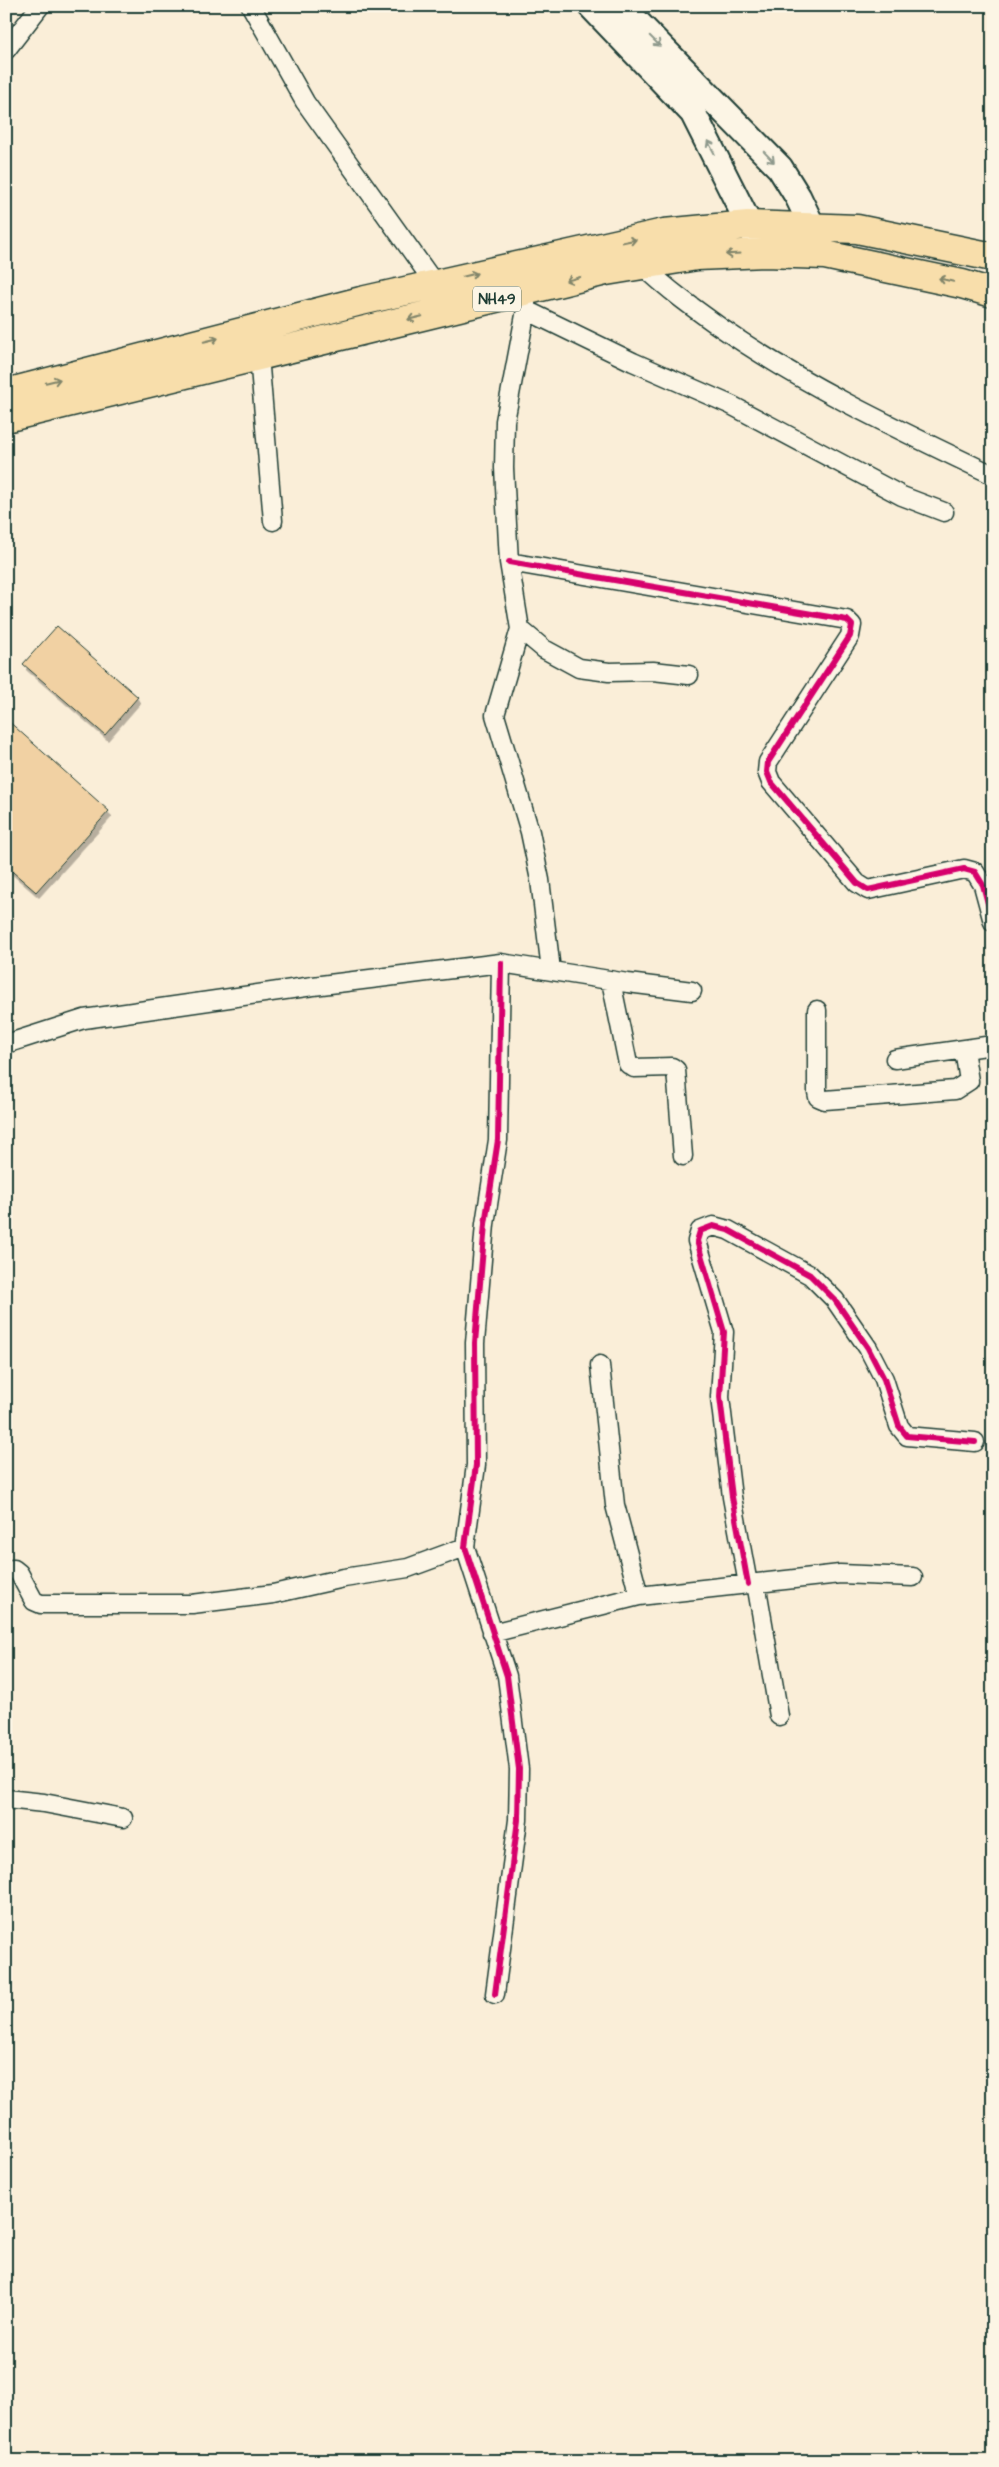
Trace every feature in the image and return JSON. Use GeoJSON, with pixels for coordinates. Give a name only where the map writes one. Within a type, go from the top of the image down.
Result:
{"type":"FeatureCollection","features":[{"type":"Feature","properties":{"kind":"highway","name":"NH49"},"geometry":{"type":"LineString","coordinates":[[6,393],[435,284],[664,233],[748,225],[857,229],[993,257]]}},
{"type":"Feature","properties":{"kind":"highway","name":"NH49"},"geometry":{"type":"LineString","coordinates":[[6,418],[259,356],[526,301],[606,271],[697,256],[765,253],[825,255],[953,282],[993,293]]}},
{"type":"Feature","properties":{"kind":"main road"},"geometry":{"type":"LineString","coordinates":[[591,6],[693,113],[748,225],[765,253]]}},
{"type":"Feature","properties":{"kind":"main road"},"geometry":{"type":"LineString","coordinates":[[621,6],[780,168],[813,226],[825,255]]}},
{"type":"Feature","properties":{"kind":"street"},"geometry":{"type":"LineString","coordinates":[[6,50],[40,6]]}},
{"type":"Feature","properties":{"kind":"street"},"geometry":{"type":"LineString","coordinates":[[251,6],[305,102],[435,284]]}},
{"type":"Feature","properties":{"kind":"street"},"geometry":{"type":"LineString","coordinates":[[643,266],[667,289],[766,359],[877,420],[993,475]]}},
{"type":"Feature","properties":{"kind":"street"},"geometry":{"type":"LineString","coordinates":[[551,970],[540,880],[530,832],[495,715],[520,628],[509,562],[504,468],[505,421],[526,301],[633,362],[731,405],[902,496],[944,512]]}},
{"type":"Feature","properties":{"kind":"street"},"geometry":{"type":"LineString","coordinates":[[259,356],[273,521]]}},
{"type":"Feature","properties":{"kind":"street"},"geometry":{"type":"LineString","coordinates":[[509,562],[847,620],[852,625],[850,636],[768,762],[767,772],[770,782],[857,883],[868,890],[964,869],[975,872],[982,885],[993,922]]}},
{"type":"Feature","properties":{"kind":"street"},"geometry":{"type":"LineString","coordinates":[[520,628],[544,648],[578,668],[609,672],[653,671],[689,675]]}},
{"type":"Feature","properties":{"kind":"street"},"geometry":{"type":"LineString","coordinates":[[495,1994],[518,1820],[519,1769],[507,1676],[465,1547],[476,1466],[476,1343],[483,1242],[498,1140],[501,963]]}},
{"type":"Feature","properties":{"kind":"street"},"geometry":{"type":"LineString","coordinates":[[6,1044],[84,1019],[313,986],[501,963],[611,981],[692,991]]}},
{"type":"Feature","properties":{"kind":"street"},"geometry":{"type":"LineString","coordinates":[[611,981],[628,1064],[634,1068],[672,1067],[676,1070],[683,1156]]}},
{"type":"Feature","properties":{"kind":"street"},"geometry":{"type":"LineString","coordinates":[[817,1010],[817,1092],[818,1096],[825,1100],[955,1090],[969,1080],[964,1050]]}},
{"type":"Feature","properties":{"kind":"street"},"geometry":{"type":"LineString","coordinates":[[895,1059],[993,1045]]}},
{"type":"Feature","properties":{"kind":"street"},"geometry":{"type":"LineString","coordinates":[[779,1716],[752,1583],[732,1497],[720,1396],[724,1332],[697,1241],[700,1231],[713,1226],[728,1230],[810,1275],[834,1300],[868,1348],[884,1379],[899,1426],[907,1436],[975,1442]]}},
{"type":"Feature","properties":{"kind":"street"},"geometry":{"type":"LineString","coordinates":[[600,1365],[615,1504],[638,1596]]}},
{"type":"Feature","properties":{"kind":"street"},"geometry":{"type":"LineString","coordinates":[[6,1570],[14,1569],[19,1573],[34,1601],[41,1604],[192,1604],[273,1594],[344,1578],[408,1568],[465,1547]]}},
{"type":"Feature","properties":{"kind":"street"},"geometry":{"type":"LineString","coordinates":[[492,1633],[638,1596],[840,1574],[913,1577]]}},
{"type":"Feature","properties":{"kind":"street"},"geometry":{"type":"LineString","coordinates":[[6,1799],[44,1803],[123,1818]]}},
{"type":"Feature","properties":{"kind":"building"},"geometry":{"type":"Polygon","coordinates":[[[57,626],[138,697],[105,735],[23,664],[57,626]]]}},
{"type":"Feature","properties":{"kind":"building"},"geometry":{"type":"Polygon","coordinates":[[[6,719],[109,811],[36,892],[6,866],[6,719]]]}},
{"type":"Feature","properties":{"kind":"cycle path"},"geometry":{"type":"LineString","coordinates":[[509,562],[847,620],[852,625],[850,636],[768,762],[767,772],[771,782],[857,883],[868,890],[964,869],[975,872],[983,885],[993,922]]}},
{"type":"Feature","properties":{"kind":"cycle path"},"geometry":{"type":"LineString","coordinates":[[495,1994],[518,1820],[519,1769],[507,1676],[465,1547],[476,1465],[475,1343],[485,1224],[498,1140],[501,963]]}},
{"type":"Feature","properties":{"kind":"cycle path"},"geometry":{"type":"LineString","coordinates":[[748,1584],[732,1497],[720,1397],[724,1332],[697,1241],[700,1231],[713,1226],[728,1230],[810,1275],[835,1300],[868,1348],[884,1379],[899,1426],[907,1436],[975,1442]]}}]}
